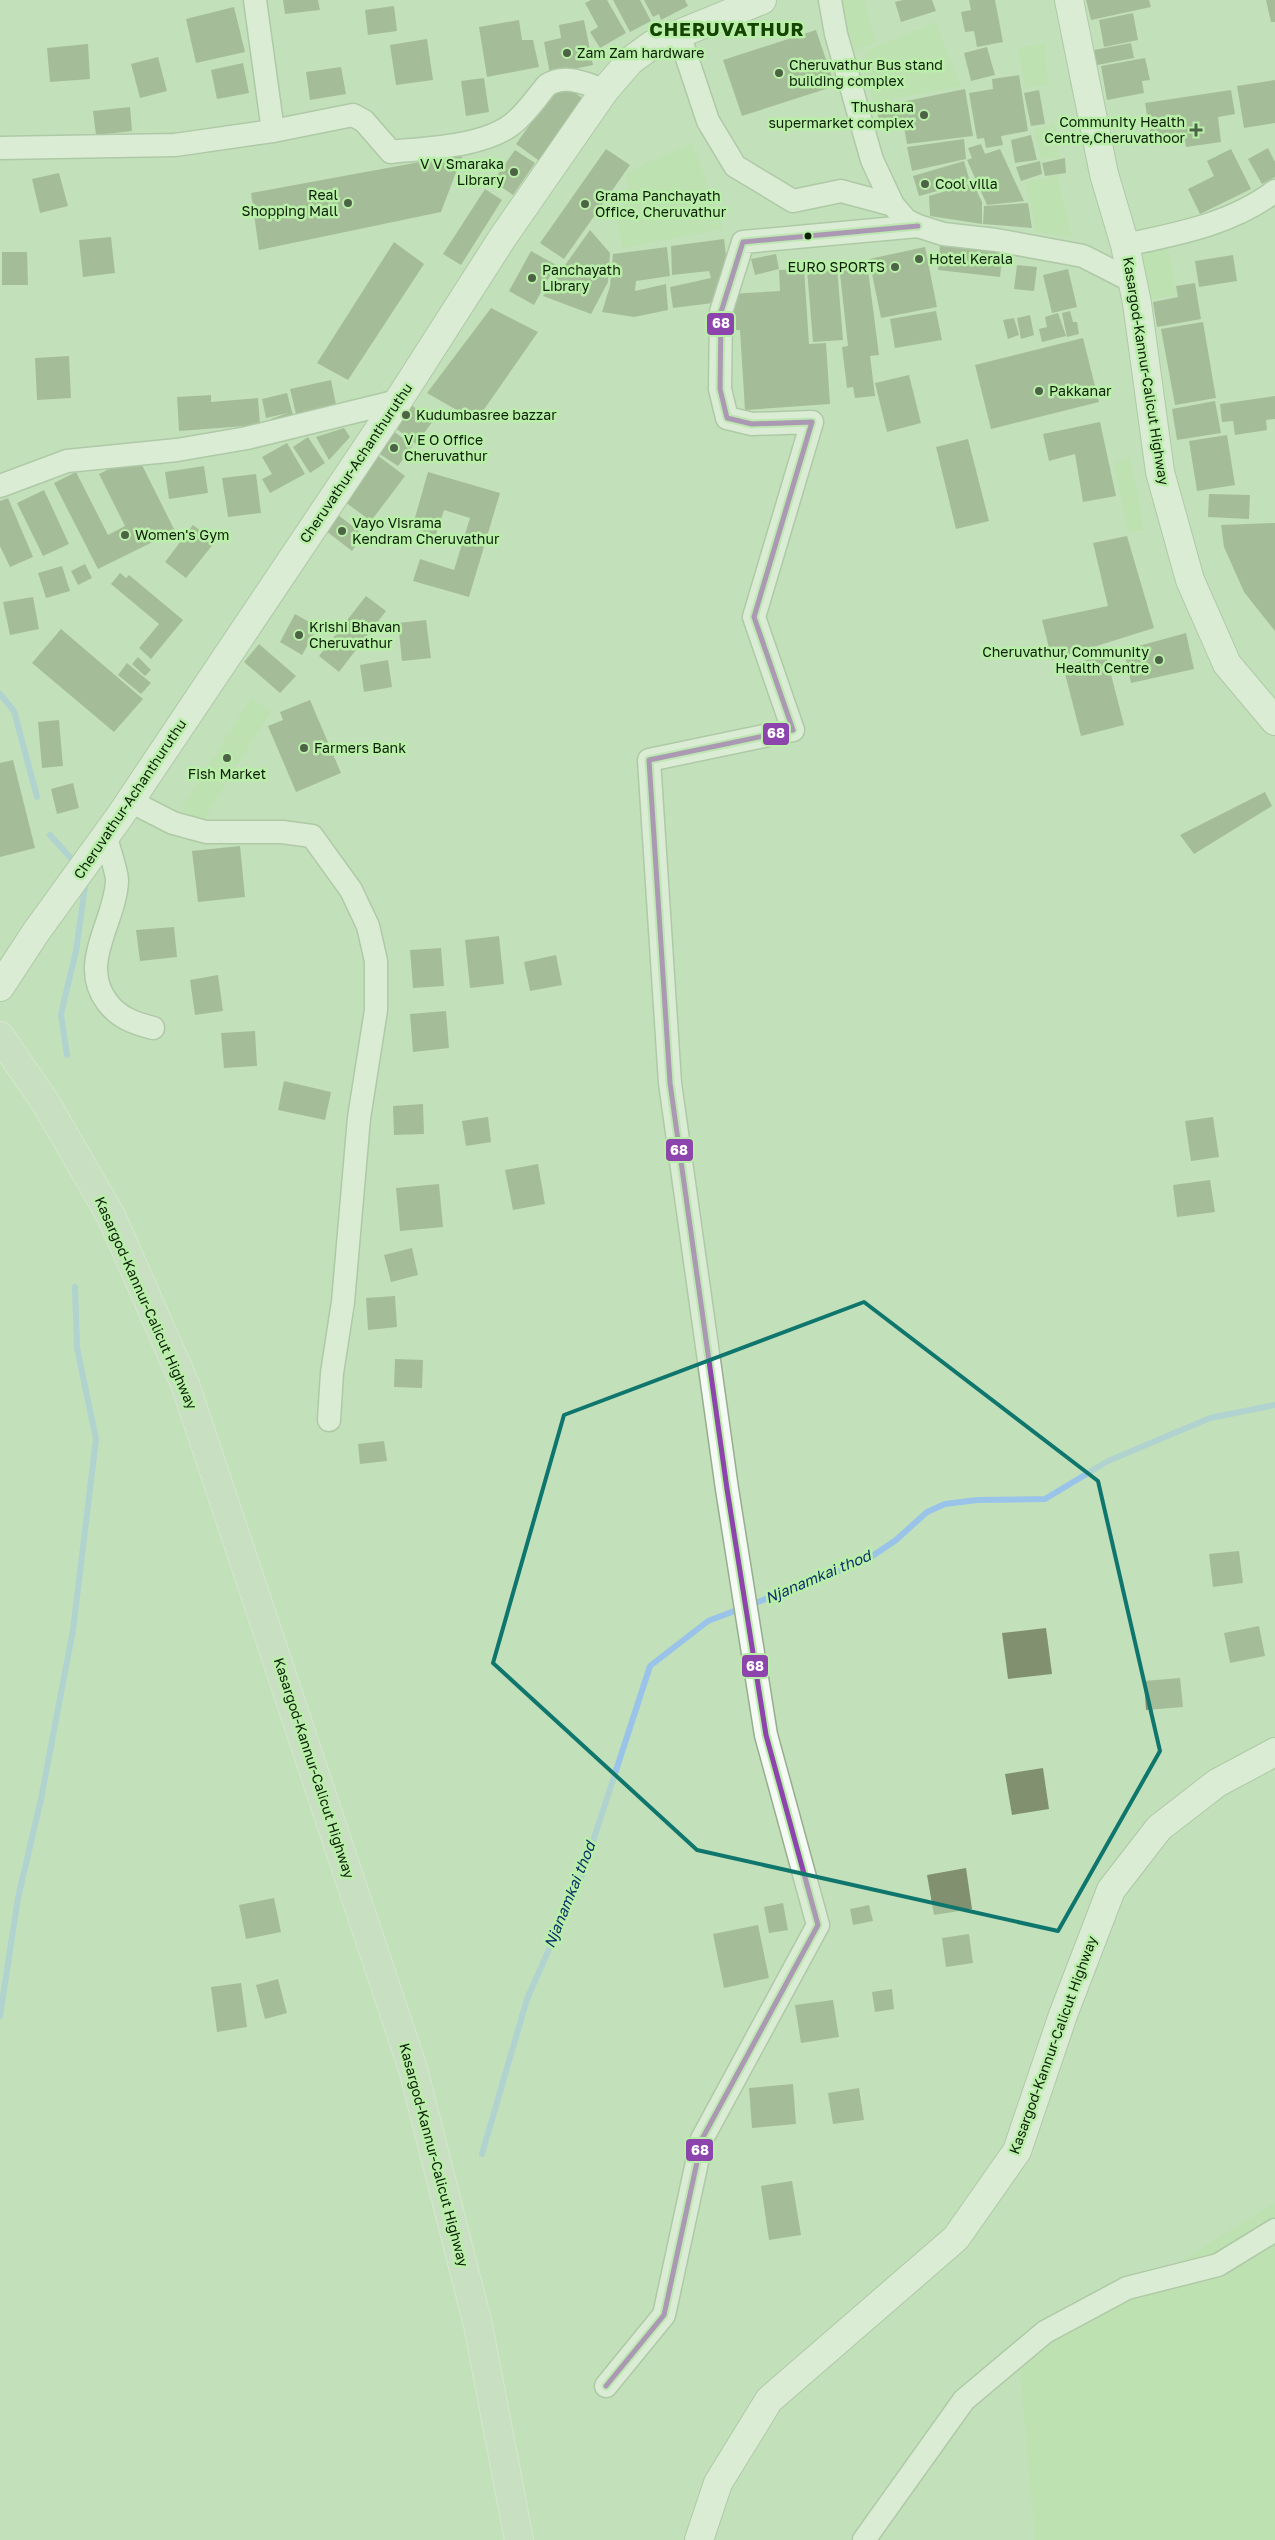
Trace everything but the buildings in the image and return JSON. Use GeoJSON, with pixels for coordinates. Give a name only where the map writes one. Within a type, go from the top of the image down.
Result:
{"type":"FeatureCollection","features":[{"type":"Feature","properties":{"kind":"highway","name":"Kasargod-Kannur-Calicut Highway"},"geometry":{"type":"LineString","coordinates":[[0,1036],[47,1105],[111,1216],[185,1384],[413,2069],[478,2325],[519,2540]]}},
{"type":"Feature","properties":{"kind":"main road","name":"Cheruvathur-Achanthuruthu"},"geometry":{"type":"LineString","coordinates":[[0,987],[36,932],[130,801],[398,401],[502,237],[605,90],[630,61],[652,45],[762,0]]}},
{"type":"Feature","properties":{"kind":"main road","name":"Kasargod-Kannur-Calicut Highway"},"geometry":{"type":"LineString","coordinates":[[1069,0],[1104,174],[1125,245],[1132,281],[1160,472],[1190,580],[1227,664],[1275,721]]}},
{"type":"Feature","properties":{"kind":"main road","name":"Kasargod-Kannur-Calicut Highway"},"geometry":{"type":"LineString","coordinates":[[699,2540],[718,2484],[769,2400],[956,2238],[1017,2152],[1063,2016],[1111,1890],[1159,1828],[1218,1783],[1275,1752]]}},
{"type":"Feature","properties":{"kind":"street"},"geometry":{"type":"LineString","coordinates":[[255,0],[273,130]]}},
{"type":"Feature","properties":{"kind":"street"},"geometry":{"type":"LineString","coordinates":[[830,0],[836,34],[872,160],[893,205],[906,220],[943,234],[996,240],[1083,256],[1132,281]]}},
{"type":"Feature","properties":{"kind":"street"},"geometry":{"type":"LineString","coordinates":[[679,34],[708,121],[734,166],[793,201],[841,191],[893,205]]}},
{"type":"Feature","properties":{"kind":"street"},"geometry":{"type":"LineString","coordinates":[[0,148],[174,146],[353,115],[364,121],[391,152],[436,147],[488,137],[511,125],[547,85],[555,80],[565,78],[605,90]]}},
{"type":"Feature","properties":{"kind":"street"},"geometry":{"type":"LineString","coordinates":[[1125,245],[1198,229],[1256,206],[1275,190]]}},
{"type":"Feature","properties":{"kind":"street"},"geometry":{"type":"LineString","coordinates":[[606,2386],[664,2315],[702,2139],[818,1925],[766,1735],[727,1489],[670,1083],[649,760],[793,730],[754,617],[812,422],[752,424],[727,418],[720,389],[721,312],[743,242],[918,226]]}},
{"type":"Feature","properties":{"kind":"street"},"geometry":{"type":"LineString","coordinates":[[0,486],[67,461],[176,450],[247,438],[398,401]]}},
{"type":"Feature","properties":{"kind":"street"},"geometry":{"type":"LineString","coordinates":[[130,801],[173,823],[206,832],[282,832],[312,836],[351,890],[368,926],[376,961],[376,1010],[359,1118],[343,1302],[332,1374],[329,1420]]}},
{"type":"Feature","properties":{"kind":"street"},"geometry":{"type":"LineString","coordinates":[[103,840],[117,880],[94,971],[100,992],[113,1009],[131,1022],[153,1028]]}},
{"type":"Feature","properties":{"kind":"street"},"geometry":{"type":"LineString","coordinates":[[864,2540],[964,2400],[1045,2332],[1127,2288],[1218,2265],[1275,2230]]}},
{"type":"Feature","properties":{"kind":"highlighted area"},"geometry":{"type":"Polygon","coordinates":[[[864,1302],[1098,1481],[1160,1751],[1058,1931],[697,1850],[493,1663],[564,1415],[864,1302]]]}},
{"type":"Feature","properties":{"kind":"shaded area"},"geometry":{"type":"Polygon","coordinates":[[[840,0],[864,0],[875,43],[855,51],[840,0]]]}},
{"type":"Feature","properties":{"kind":"shaded area"},"geometry":{"type":"Polygon","coordinates":[[[935,22],[961,86],[873,103],[865,51],[935,22]]]}},
{"type":"Feature","properties":{"kind":"shaded area"},"geometry":{"type":"Polygon","coordinates":[[[1045,43],[1048,85],[1025,88],[1018,48],[1045,43]]]}},
{"type":"Feature","properties":{"kind":"shaded area"},"geometry":{"type":"Polygon","coordinates":[[[1054,123],[1060,158],[1041,159],[1034,129],[1054,123]]]}},
{"type":"Feature","properties":{"kind":"shaded area"},"geometry":{"type":"Polygon","coordinates":[[[692,142],[723,229],[622,248],[617,222],[628,196],[626,173],[692,142]]]}},
{"type":"Feature","properties":{"kind":"shaded area"},"geometry":{"type":"Polygon","coordinates":[[[1057,175],[1072,237],[1035,231],[1025,182],[1057,175]]]}},
{"type":"Feature","properties":{"kind":"shaded area"},"geometry":{"type":"Polygon","coordinates":[[[1166,240],[1177,294],[1147,300],[1136,246],[1166,240]]]}},
{"type":"Feature","properties":{"kind":"shaded area"},"geometry":{"type":"Polygon","coordinates":[[[1130,458],[1144,530],[1128,532],[1114,463],[1130,458]]]}},
{"type":"Feature","properties":{"kind":"shaded area","name":"Fish Market"},"geometry":{"type":"Polygon","coordinates":[[[251,698],[271,711],[202,822],[181,809],[251,698]]]}},
{"type":"Feature","properties":{"kind":"shaded area"},"geometry":{"type":"Polygon","coordinates":[[[1275,2203],[1275,2540],[1035,2540],[1019,2360],[1275,2203]]]}},
{"type":"Feature","properties":{"kind":"waterway"},"geometry":{"type":"LineString","coordinates":[[0,694],[14,711],[37,797]]}},
{"type":"Feature","properties":{"kind":"waterway"},"geometry":{"type":"LineString","coordinates":[[50,835],[77,865]]}},
{"type":"Feature","properties":{"kind":"waterway"},"geometry":{"type":"LineString","coordinates":[[67,1055],[61,1014],[76,951],[86,879]]}},
{"type":"Feature","properties":{"kind":"waterway"},"geometry":{"type":"LineString","coordinates":[[0,2016],[18,1898],[41,1799],[73,1630],[96,1439],[77,1348],[75,1287]]}},
{"type":"Feature","properties":{"kind":"waterway","name":"Njanamkai thod"},"geometry":{"type":"LineString","coordinates":[[482,2154],[527,1999],[582,1875],[650,1666],[708,1621],[865,1561],[896,1540],[927,1512],[945,1504],[977,1500],[1045,1499],[1108,1461],[1210,1418],[1275,1405]]}},
{"type":"Feature","properties":{"kind":"transit line","name":"68"},"geometry":{"type":"LineString","coordinates":[[606,2386],[664,2315],[702,2139],[818,1925],[766,1735],[727,1489],[670,1083],[649,760],[793,730],[754,617],[812,422],[752,424],[727,418],[720,389],[721,312],[743,242],[918,226]]}},
{"type":"Feature","properties":{"kind":"place","name":"Zam Zam hardware"},"geometry":{"type":"Point","coordinates":[567,53]}},
{"type":"Feature","properties":{"kind":"place","name":"Cheruvathur Bus stand building complex"},"geometry":{"type":"Point","coordinates":[779,73]}},
{"type":"Feature","properties":{"kind":"place","name":"Thushara supermarket complex"},"geometry":{"type":"Point","coordinates":[924,115]}},
{"type":"Feature","properties":{"kind":"place","name":"Community Health Centre,Cheruvathoor"},"geometry":{"type":"Point","coordinates":[1196,130]}},
{"type":"Feature","properties":{"kind":"place","name":"V V Smaraka Library"},"geometry":{"type":"Point","coordinates":[514,172]}},
{"type":"Feature","properties":{"kind":"place","name":"Cool villa"},"geometry":{"type":"Point","coordinates":[925,184]}},
{"type":"Feature","properties":{"kind":"place","name":"Real Shopping Mall"},"geometry":{"type":"Point","coordinates":[348,203]}},
{"type":"Feature","properties":{"kind":"place","name":"Grama Panchayath Office, Cheruvathur"},"geometry":{"type":"Point","coordinates":[585,204]}},
{"type":"Feature","properties":{"kind":"place","name":"Hotel Kerala"},"geometry":{"type":"Point","coordinates":[919,259]}},
{"type":"Feature","properties":{"kind":"place","name":"EURO SPORTS"},"geometry":{"type":"Point","coordinates":[895,267]}},
{"type":"Feature","properties":{"kind":"place","name":"Panchayath Library"},"geometry":{"type":"Point","coordinates":[532,278]}},
{"type":"Feature","properties":{"kind":"place","name":"Pakkanar"},"geometry":{"type":"Point","coordinates":[1039,391]}},
{"type":"Feature","properties":{"kind":"place","name":"Kudumbasree bazzar"},"geometry":{"type":"Point","coordinates":[406,415]}},
{"type":"Feature","properties":{"kind":"place","name":"V E O Office Cheruvathur"},"geometry":{"type":"Point","coordinates":[394,448]}},
{"type":"Feature","properties":{"kind":"place","name":"Vayo Visrama Kendram Cheruvathur"},"geometry":{"type":"Point","coordinates":[342,531]}},
{"type":"Feature","properties":{"kind":"place","name":"Women's Gym"},"geometry":{"type":"Point","coordinates":[125,535]}},
{"type":"Feature","properties":{"kind":"place","name":"Krishi Bhavan Cheruvathur"},"geometry":{"type":"Point","coordinates":[299,635]}},
{"type":"Feature","properties":{"kind":"place","name":"Cheruvathur, Community Health Centre"},"geometry":{"type":"Point","coordinates":[1159,660]}},
{"type":"Feature","properties":{"kind":"place","name":"Farmers Bank"},"geometry":{"type":"Point","coordinates":[304,748]}},
{"type":"Feature","properties":{"kind":"place","name":"Fish Market"},"geometry":{"type":"Point","coordinates":[227,758]}},
{"type":"Feature","properties":{"kind":"district","name":"CHERUVATHUR"},"geometry":{"type":"Point","coordinates":[727,29]}}]}
